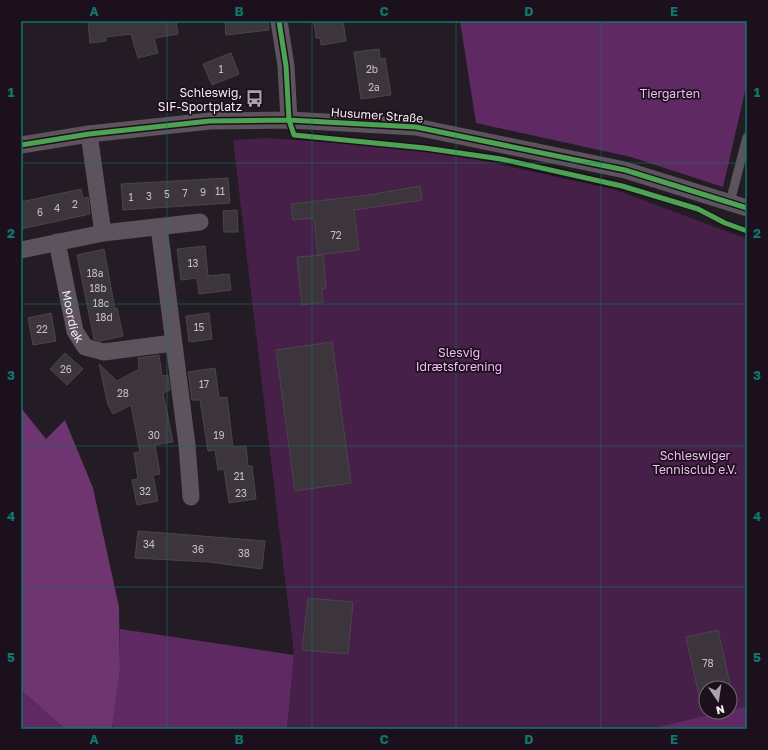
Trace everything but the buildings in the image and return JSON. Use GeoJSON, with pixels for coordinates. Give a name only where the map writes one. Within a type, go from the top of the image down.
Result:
{"type":"FeatureCollection","features":[{"type":"Feature","properties":{"kind":"street"},"geometry":{"type":"LineString","coordinates":[[279,21],[286,66],[289,120]]}},
{"type":"Feature","properties":{"kind":"street","name":"Husumer Straße"},"geometry":{"type":"LineString","coordinates":[[21,145],[89,134],[210,121],[289,120],[416,127],[625,170],[747,208]]}},
{"type":"Feature","properties":{"kind":"street"},"geometry":{"type":"LineString","coordinates":[[89,134],[103,233]]}},
{"type":"Feature","properties":{"kind":"street"},"geometry":{"type":"LineString","coordinates":[[21,250],[103,233],[200,222]]}},
{"type":"Feature","properties":{"kind":"street"},"geometry":{"type":"LineString","coordinates":[[159,227],[187,445],[191,497]]}},
{"type":"Feature","properties":{"kind":"street","name":"Moordiek"},"geometry":{"type":"LineString","coordinates":[[57,242],[75,330],[85,347],[104,352],[174,344]]}},
{"type":"Feature","properties":{"kind":"lane"},"geometry":{"type":"LineString","coordinates":[[730,202],[747,136]]}},
{"type":"Feature","properties":{"kind":"green space","name":"Tiergarten"},"geometry":{"type":"Polygon","coordinates":[[[460,21],[747,21],[747,83],[723,187],[631,157],[476,123],[460,21]]]}},
{"type":"Feature","properties":{"kind":"green space","name":"Slesvig Idrætsforening"},"geometry":{"type":"Polygon","coordinates":[[[268,138],[408,148],[470,158],[616,190],[747,239],[747,706],[738,708],[738,680],[698,680],[698,718],[661,726],[662,729],[287,729],[294,655],[233,140],[268,138]]]}},
{"type":"Feature","properties":{"kind":"green space"},"geometry":{"type":"Polygon","coordinates":[[[120,629],[294,655],[287,729],[112,729],[120,670],[120,629]]]}},
{"type":"Feature","properties":{"kind":"green space"},"geometry":{"type":"Polygon","coordinates":[[[21,690],[65,729],[21,729],[21,690]]]}},
{"type":"Feature","properties":{"kind":"green space"},"geometry":{"type":"Polygon","coordinates":[[[747,706],[747,729],[662,729],[661,726],[698,718],[698,720],[738,720],[738,708],[747,706]]]}},
{"type":"Feature","properties":{"kind":"shaded area"},"geometry":{"type":"Polygon","coordinates":[[[21,408],[46,439],[65,420],[93,488],[119,607],[120,670],[112,729],[65,729],[21,690],[21,408]]]}},
{"type":"Feature","properties":{"kind":"cycle path"},"geometry":{"type":"LineString","coordinates":[[279,21],[286,66],[289,120],[294,135],[425,148],[501,159],[622,186],[698,209],[725,223],[747,231]]}},
{"type":"Feature","properties":{"kind":"cycle path"},"geometry":{"type":"LineString","coordinates":[[21,145],[89,134],[210,121],[289,120],[416,127],[625,170],[747,208]]}},
{"type":"Feature","properties":{"kind":"place","name":"Schleswig, SIF-Sportplatz"},"geometry":{"type":"Point","coordinates":[255,99]}},
{"type":"Feature","properties":{"kind":"park label","name":"Schleswiger Tennisclub e.V."},"geometry":{"type":"Point","coordinates":[695,462]}}]}
